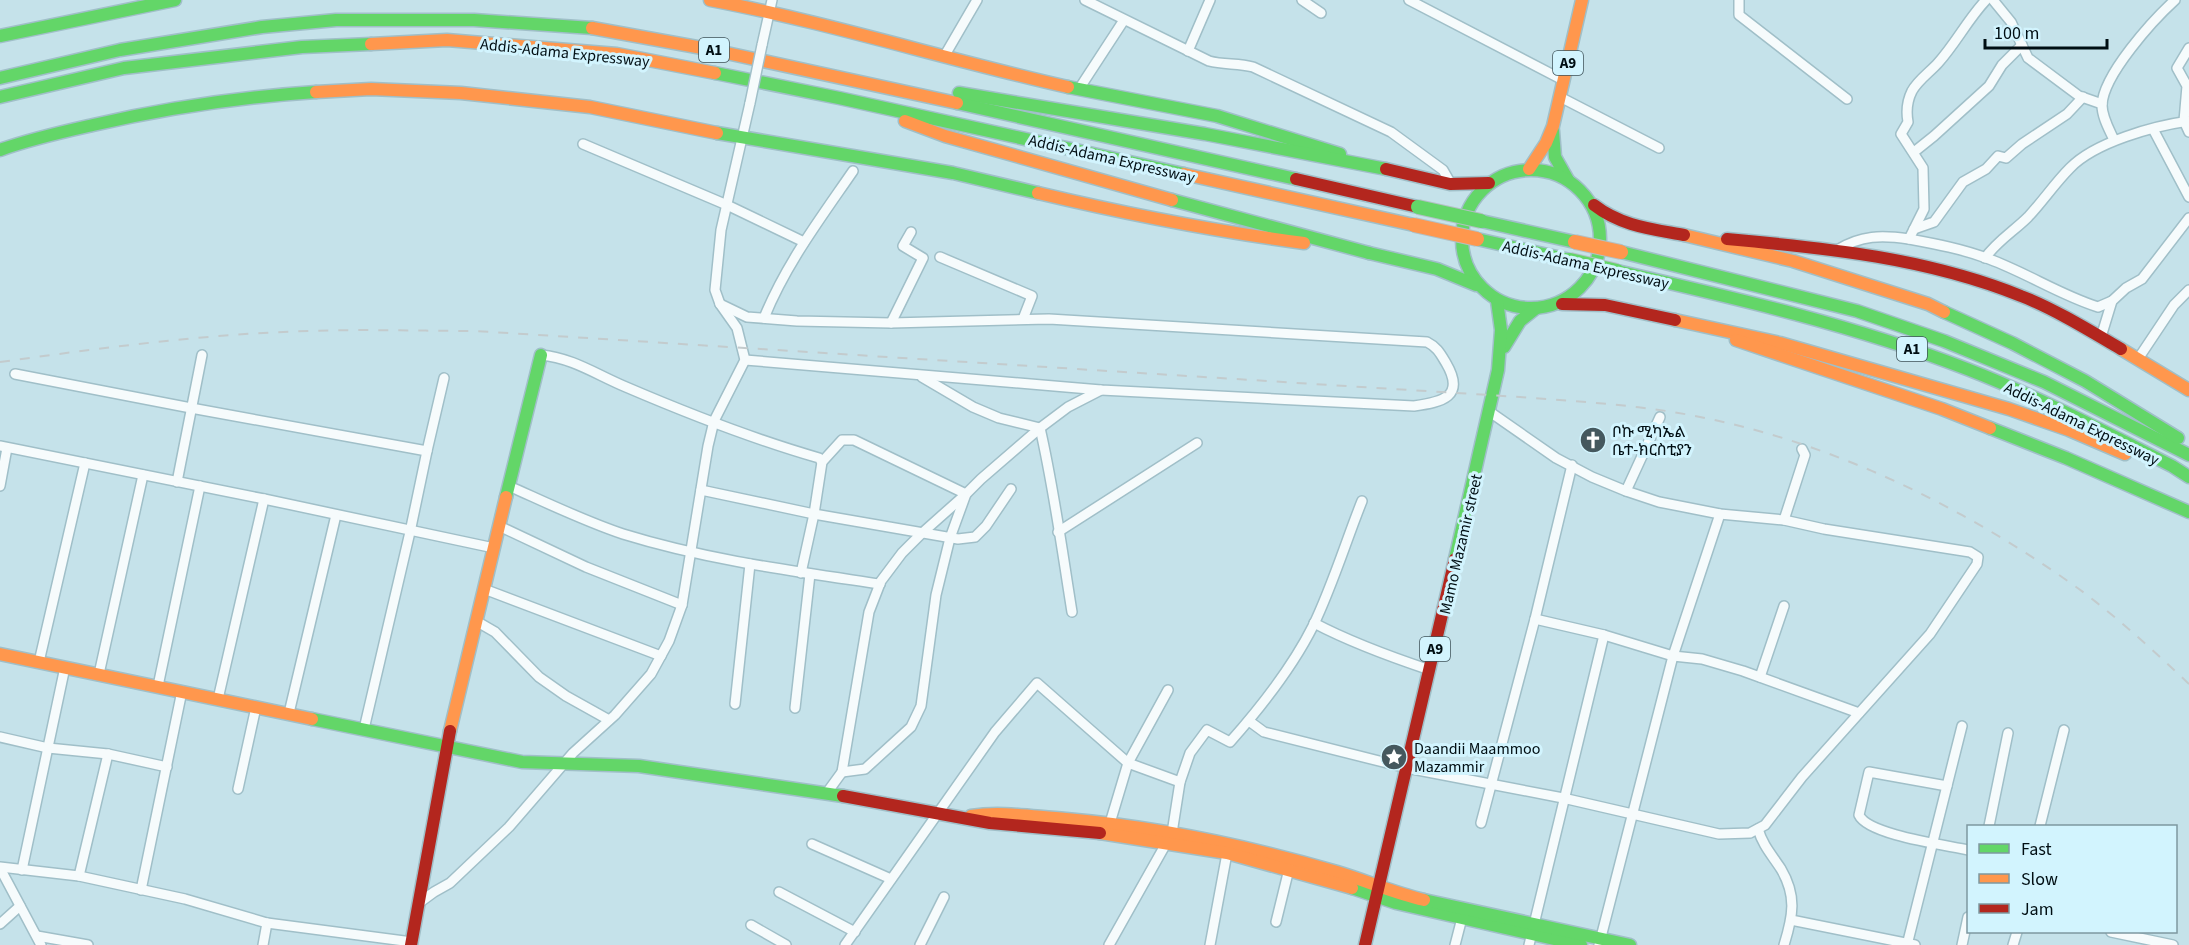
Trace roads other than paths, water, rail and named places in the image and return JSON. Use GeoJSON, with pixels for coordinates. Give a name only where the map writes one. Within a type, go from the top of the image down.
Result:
{"type":"FeatureCollection","features":[{"type":"Feature","properties":{"kind":"main road"},"geometry":{"type":"LineString","coordinates":[[0,36],[175,0]]}},
{"type":"Feature","properties":{"kind":"main road"},"geometry":{"type":"LineString","coordinates":[[710,0],[771,5],[1002,72],[1217,116],[1271,131],[1386,169]]}},
{"type":"Feature","properties":{"kind":"main road","name":"A9"},"geometry":{"type":"LineString","coordinates":[[1529,169],[1546,143],[1553,126],[1582,0]]}},
{"type":"Feature","properties":{"kind":"main road","name":"Addis-Adama Expressway"},"geometry":{"type":"LineString","coordinates":[[0,78],[120,50],[262,27],[336,20],[474,20],[590,28],[708,49],[860,81],[1621,252],[1857,311],[1944,341],[2044,382],[2189,455]]}},
{"type":"Feature","properties":{"kind":"main road","name":"Addis-Adama Expressway"},"geometry":{"type":"LineString","coordinates":[[0,97],[124,68],[302,46],[447,40],[617,54],[857,102],[1477,239],[1795,313],[1939,359],[2041,400],[2172,466],[2189,477]]}},
{"type":"Feature","properties":{"kind":"main road"},"geometry":{"type":"LineString","coordinates":[[860,81],[937,89],[1089,114],[1386,169],[1451,184],[1474,186],[1491,183]]}},
{"type":"Feature","properties":{"kind":"main road"},"geometry":{"type":"LineString","coordinates":[[0,150],[24,141],[154,111],[269,95],[371,89],[461,93],[590,107],[741,138],[953,173],[1113,211],[1369,252]]}},
{"type":"Feature","properties":{"kind":"main road"},"geometry":{"type":"LineString","coordinates":[[857,102],[945,136],[1279,230],[1456,274],[1497,301],[1515,308],[1534,309],[1577,302],[1606,305],[1780,343],[2009,409],[2069,430],[2144,462],[2189,487]]}},
{"type":"Feature","properties":{"kind":"main road","name":"A9"},"geometry":{"type":"LineString","coordinates":[[1553,126],[1555,157],[1560,169],[1570,182]]}},
{"type":"Feature","properties":{"kind":"main road"},"geometry":{"type":"LineString","coordinates":[[1480,288],[1468,270],[1461,249],[1462,226],[1469,206],[1483,188],[1501,176],[1529,169],[1550,172],[1570,182],[1604,215],[1626,224],[1684,235],[1793,261],[1928,304],[2012,343],[2085,381],[2189,446]]}},
{"type":"Feature","properties":{"kind":"main road"},"geometry":{"type":"LineString","coordinates":[[1551,306],[1567,299],[1584,285],[1596,265],[1600,243],[1598,221],[1588,200]]}},
{"type":"Feature","properties":{"kind":"main road"},"geometry":{"type":"LineString","coordinates":[[1684,235],[1837,250],[1940,269],[2012,292],[2101,337],[2189,390]]}},
{"type":"Feature","properties":{"kind":"main road","name":"A9"},"geometry":{"type":"LineString","coordinates":[[1497,301],[1502,333],[1502,352]]}},
{"type":"Feature","properties":{"kind":"main road","name":"A9"},"geometry":{"type":"LineString","coordinates":[[1502,352],[1516,327],[1534,309]]}},
{"type":"Feature","properties":{"kind":"main road"},"geometry":{"type":"LineString","coordinates":[[1675,320],[1942,409],[2066,458],[2189,512]]}},
{"type":"Feature","properties":{"kind":"main road","name":"Mamo Mazamir street"},"geometry":{"type":"LineString","coordinates":[[1365,945],[1490,412],[1502,352]]}},
{"type":"Feature","properties":{"kind":"main road"},"geometry":{"type":"LineString","coordinates":[[412,944],[446,746],[541,355]]}},
{"type":"Feature","properties":{"kind":"main road"},"geometry":{"type":"LineString","coordinates":[[0,654],[522,762],[639,766],[826,794],[990,823],[1169,838]]}},
{"type":"Feature","properties":{"kind":"main road"},"geometry":{"type":"LineString","coordinates":[[964,817],[990,813],[1110,823],[1169,838],[1228,848],[1377,891],[1397,894],[1531,934],[1581,945]]}},
{"type":"Feature","properties":{"kind":"main road"},"geometry":{"type":"LineString","coordinates":[[1531,934],[1630,945]]}},
{"type":"Feature","properties":{"kind":"street"},"geometry":{"type":"LineString","coordinates":[[945,55],[977,0]]}},
{"type":"Feature","properties":{"kind":"street"},"geometry":{"type":"LineString","coordinates":[[1085,0],[1209,61],[1225,65],[1237,63],[1253,67],[1391,132],[1443,170],[1451,184]]}},
{"type":"Feature","properties":{"kind":"street"},"geometry":{"type":"LineString","coordinates":[[1188,51],[1210,0]]}},
{"type":"Feature","properties":{"kind":"street"},"geometry":{"type":"LineString","coordinates":[[1302,0],[1321,13]]}},
{"type":"Feature","properties":{"kind":"street"},"geometry":{"type":"LineString","coordinates":[[1409,0],[1563,80]]}},
{"type":"Feature","properties":{"kind":"street"},"geometry":{"type":"LineString","coordinates":[[1739,0],[1739,15],[1847,99]]}},
{"type":"Feature","properties":{"kind":"street"},"geometry":{"type":"LineString","coordinates":[[1909,239],[1924,209],[1923,168],[1901,134],[1908,122],[1906,111],[1912,91],[1938,63],[1966,27],[1972,15],[1986,0]]}},
{"type":"Feature","properties":{"kind":"street"},"geometry":{"type":"LineString","coordinates":[[1993,0],[2011,22],[2028,58],[2083,97],[2102,104]]}},
{"type":"Feature","properties":{"kind":"street"},"geometry":{"type":"LineString","coordinates":[[2114,140],[2105,120],[2102,104],[2109,80],[2154,19],[2175,0]]}},
{"type":"Feature","properties":{"kind":"street"},"geometry":{"type":"LineString","coordinates":[[419,903],[450,883],[509,827],[564,763],[609,720],[651,674],[682,605],[714,422],[745,360],[737,328],[720,304],[715,290],[721,231],[771,5]]}},
{"type":"Feature","properties":{"kind":"street"},"geometry":{"type":"LineString","coordinates":[[1079,89],[1124,20]]}},
{"type":"Feature","properties":{"kind":"street"},"geometry":{"type":"LineString","coordinates":[[1914,152],[1989,86],[2002,66],[2022,45]]}},
{"type":"Feature","properties":{"kind":"street"},"geometry":{"type":"LineString","coordinates":[[2189,48],[2177,68],[2187,86],[2186,121],[2189,132]]}},
{"type":"Feature","properties":{"kind":"street"},"geometry":{"type":"LineString","coordinates":[[1560,97],[1659,148]]}},
{"type":"Feature","properties":{"kind":"street"},"geometry":{"type":"LineString","coordinates":[[1914,229],[1934,222],[1963,182],[1986,169],[1998,156],[2006,158],[2022,144],[2067,114],[2083,97]]}},
{"type":"Feature","properties":{"kind":"street"},"geometry":{"type":"LineString","coordinates":[[1984,258],[1996,244],[2016,230],[2072,166],[2114,140],[2186,121]]}},
{"type":"Feature","properties":{"kind":"street"},"geometry":{"type":"LineString","coordinates":[[2153,129],[2189,197]]}},
{"type":"Feature","properties":{"kind":"street"},"geometry":{"type":"LineString","coordinates":[[583,144],[727,205],[804,242]]}},
{"type":"Feature","properties":{"kind":"street"},"geometry":{"type":"LineString","coordinates":[[765,318],[776,289],[804,242],[853,171]]}},
{"type":"Feature","properties":{"kind":"street"},"geometry":{"type":"LineString","coordinates":[[1837,250],[1849,242],[1883,235],[1950,247],[1984,258],[2070,298],[2098,307],[2112,301],[2126,288],[2142,279],[2189,218]]}},
{"type":"Feature","properties":{"kind":"street"},"geometry":{"type":"LineString","coordinates":[[891,323],[923,258],[903,246],[911,232]]}},
{"type":"Feature","properties":{"kind":"street"},"geometry":{"type":"LineString","coordinates":[[940,256],[1032,296],[1023,320]]}},
{"type":"Feature","properties":{"kind":"street"},"geometry":{"type":"LineString","coordinates":[[2138,359],[2174,305],[2189,290]]}},
{"type":"Feature","properties":{"kind":"street"},"geometry":{"type":"LineString","coordinates":[[2101,337],[2112,301]]}},
{"type":"Feature","properties":{"kind":"street"},"geometry":{"type":"LineString","coordinates":[[720,304],[747,316],[765,318],[891,323],[1049,319],[1427,342],[1436,346],[1453,375],[1454,386],[1450,394],[1438,403],[1414,406],[1101,390],[745,360]]}},
{"type":"Feature","properties":{"kind":"street"},"geometry":{"type":"LineString","coordinates":[[177,482],[202,355]]}},
{"type":"Feature","properties":{"kind":"street"},"geometry":{"type":"LineString","coordinates":[[541,355],[561,357],[626,387],[747,436],[819,458],[822,462]]}},
{"type":"Feature","properties":{"kind":"street"},"geometry":{"type":"LineString","coordinates":[[15,374],[427,451]]}},
{"type":"Feature","properties":{"kind":"street"},"geometry":{"type":"LineString","coordinates":[[917,375],[982,411],[999,418],[1040,428]]}},
{"type":"Feature","properties":{"kind":"street"},"geometry":{"type":"LineString","coordinates":[[364,729],[444,378]]}},
{"type":"Feature","properties":{"kind":"street"},"geometry":{"type":"LineString","coordinates":[[826,794],[842,772],[869,612],[880,584],[902,553],[981,479],[1068,407],[1101,390]]}},
{"type":"Feature","properties":{"kind":"street"},"geometry":{"type":"LineString","coordinates":[[1249,721],[1264,732],[1407,768],[1563,798],[1719,834],[1750,833],[1765,825],[1802,777],[1930,634],[1977,564],[1978,557],[1970,552],[1824,529],[1784,520],[1720,514],[1659,502],[1626,491],[1556,458],[1490,412]]}},
{"type":"Feature","properties":{"kind":"street"},"geometry":{"type":"LineString","coordinates":[[1626,491],[1660,417]]}},
{"type":"Feature","properties":{"kind":"street"},"geometry":{"type":"LineString","coordinates":[[1040,428],[1052,484],[1072,612]]}},
{"type":"Feature","properties":{"kind":"street"},"geometry":{"type":"LineString","coordinates":[[795,708],[805,573],[822,462],[842,440],[848,439],[966,494]]}},
{"type":"Feature","properties":{"kind":"street"},"geometry":{"type":"LineString","coordinates":[[1058,532],[1197,443]]}},
{"type":"Feature","properties":{"kind":"street"},"geometry":{"type":"LineString","coordinates":[[0,486],[4,447],[494,548]]}},
{"type":"Feature","properties":{"kind":"street"},"geometry":{"type":"LineString","coordinates":[[1784,520],[1804,455],[1802,448]]}},
{"type":"Feature","properties":{"kind":"street"},"geometry":{"type":"LineString","coordinates":[[39,662],[85,463]]}},
{"type":"Feature","properties":{"kind":"street"},"geometry":{"type":"LineString","coordinates":[[1481,824],[1572,465]]}},
{"type":"Feature","properties":{"kind":"street"},"geometry":{"type":"LineString","coordinates":[[99,674],[143,475]]}},
{"type":"Feature","properties":{"kind":"street"},"geometry":{"type":"LineString","coordinates":[[158,687],[200,486]]}},
{"type":"Feature","properties":{"kind":"street"},"geometry":{"type":"LineString","coordinates":[[509,486],[582,518],[691,553],[880,584]]}},
{"type":"Feature","properties":{"kind":"street"},"geometry":{"type":"LineString","coordinates":[[701,490],[814,514],[950,538],[975,537],[986,526],[1011,489]]}},
{"type":"Feature","properties":{"kind":"street"},"geometry":{"type":"LineString","coordinates":[[842,772],[865,768],[912,727],[921,706],[934,606],[950,538],[966,494]]}},
{"type":"Feature","properties":{"kind":"street"},"geometry":{"type":"LineString","coordinates":[[218,699],[264,499]]}},
{"type":"Feature","properties":{"kind":"street"},"geometry":{"type":"LineString","coordinates":[[1109,945],[1169,838],[1180,782],[1190,753],[1207,730],[1230,742],[1249,721],[1294,660],[1314,623],[1362,501]]}},
{"type":"Feature","properties":{"kind":"street"},"geometry":{"type":"LineString","coordinates":[[1599,942],[1673,656],[1720,514]]}},
{"type":"Feature","properties":{"kind":"street"},"geometry":{"type":"LineString","coordinates":[[289,713],[336,515]]}},
{"type":"Feature","properties":{"kind":"street"},"geometry":{"type":"LineString","coordinates":[[500,526],[585,567],[682,605]]}},
{"type":"Feature","properties":{"kind":"street"},"geometry":{"type":"LineString","coordinates":[[735,704],[750,564]]}},
{"type":"Feature","properties":{"kind":"street"},"geometry":{"type":"LineString","coordinates":[[484,589],[661,656]]}},
{"type":"Feature","properties":{"kind":"street"},"geometry":{"type":"LineString","coordinates":[[1760,677],[1784,606]]}},
{"type":"Feature","properties":{"kind":"street"},"geometry":{"type":"LineString","coordinates":[[1535,618],[1605,635],[1673,656],[1702,659],[1760,677],[1859,713]]}},
{"type":"Feature","properties":{"kind":"street"},"geometry":{"type":"LineString","coordinates":[[476,621],[495,632],[539,677],[566,696],[609,720]]}},
{"type":"Feature","properties":{"kind":"street"},"geometry":{"type":"LineString","coordinates":[[1314,623],[1371,650],[1430,670]]}},
{"type":"Feature","properties":{"kind":"street"},"geometry":{"type":"LineString","coordinates":[[1531,934],[1605,635]]}},
{"type":"Feature","properties":{"kind":"street"},"geometry":{"type":"LineString","coordinates":[[22,870],[65,667]]}},
{"type":"Feature","properties":{"kind":"street"},"geometry":{"type":"LineString","coordinates":[[845,945],[995,732],[1036,683],[1128,763],[1180,782]]}},
{"type":"Feature","properties":{"kind":"street"},"geometry":{"type":"LineString","coordinates":[[1110,823],[1128,763],[1168,690]]}},
{"type":"Feature","properties":{"kind":"street"},"geometry":{"type":"LineString","coordinates":[[141,890],[182,691]]}},
{"type":"Feature","properties":{"kind":"street"},"geometry":{"type":"LineString","coordinates":[[238,789],[256,707]]}},
{"type":"Feature","properties":{"kind":"street"},"geometry":{"type":"LineString","coordinates":[[1791,920],[1910,945],[1962,726]]}},
{"type":"Feature","properties":{"kind":"street"},"geometry":{"type":"LineString","coordinates":[[2040,825],[2064,730]]}},
{"type":"Feature","properties":{"kind":"street"},"geometry":{"type":"LineString","coordinates":[[1989,825],[2008,733]]}},
{"type":"Feature","properties":{"kind":"street"},"geometry":{"type":"LineString","coordinates":[[0,737],[48,748],[108,754],[166,767]]}},
{"type":"Feature","properties":{"kind":"street"},"geometry":{"type":"LineString","coordinates":[[79,876],[108,754]]}},
{"type":"Feature","properties":{"kind":"street"},"geometry":{"type":"LineString","coordinates":[[1947,786],[1871,772],[1868,775],[1859,815],[1861,820],[1878,830],[1967,850]]}},
{"type":"Feature","properties":{"kind":"street"},"geometry":{"type":"LineString","coordinates":[[1758,829],[1762,843],[1781,869],[1792,894],[1791,920],[1784,945]]}},
{"type":"Feature","properties":{"kind":"street"},"geometry":{"type":"LineString","coordinates":[[812,844],[891,879]]}},
{"type":"Feature","properties":{"kind":"street"},"geometry":{"type":"LineString","coordinates":[[1210,945],[1228,848]]}},
{"type":"Feature","properties":{"kind":"street"},"geometry":{"type":"LineString","coordinates":[[1276,922],[1291,865]]}},
{"type":"Feature","properties":{"kind":"street"},"geometry":{"type":"LineString","coordinates":[[0,868],[79,876],[185,899],[267,923],[412,944]]}},
{"type":"Feature","properties":{"kind":"street"},"geometry":{"type":"LineString","coordinates":[[0,868],[39,941],[88,945]]}},
{"type":"Feature","properties":{"kind":"street"},"geometry":{"type":"LineString","coordinates":[[778,892],[855,932]]}},
{"type":"Feature","properties":{"kind":"street"},"geometry":{"type":"LineString","coordinates":[[920,945],[944,897]]}},
{"type":"Feature","properties":{"kind":"street"},"geometry":{"type":"LineString","coordinates":[[0,924],[20,906]]}},
{"type":"Feature","properties":{"kind":"street"},"geometry":{"type":"LineString","coordinates":[[1455,945],[1463,914]]}},
{"type":"Feature","properties":{"kind":"street"},"geometry":{"type":"LineString","coordinates":[[1962,945],[1967,922]]}},
{"type":"Feature","properties":{"kind":"street"},"geometry":{"type":"LineString","coordinates":[[263,945],[267,923]]}},
{"type":"Feature","properties":{"kind":"street"},"geometry":{"type":"LineString","coordinates":[[751,925],[786,945]]}},
{"type":"Feature","properties":{"kind":"street"},"geometry":{"type":"LineString","coordinates":[[2117,933],[2173,945]]}},
{"type":"Feature","properties":{"kind":"railway"},"geometry":{"type":"LineString","coordinates":[[0,362],[230,335],[329,330],[476,331],[1520,397],[1659,410],[1756,430],[1805,445],[1854,463],[1947,507],[1992,532],[2079,589],[2136,635],[2189,684]]}},
{"type":"Feature","properties":{"kind":"place","name":"ቦኩ ሚካኤል ቤተ-ክርስቲያን"},"geometry":{"type":"Point","coordinates":[1593,440]}},
{"type":"Feature","properties":{"kind":"place","name":"Daandii Maammoo Mazammir"},"geometry":{"type":"Point","coordinates":[1394,757]}}]}
